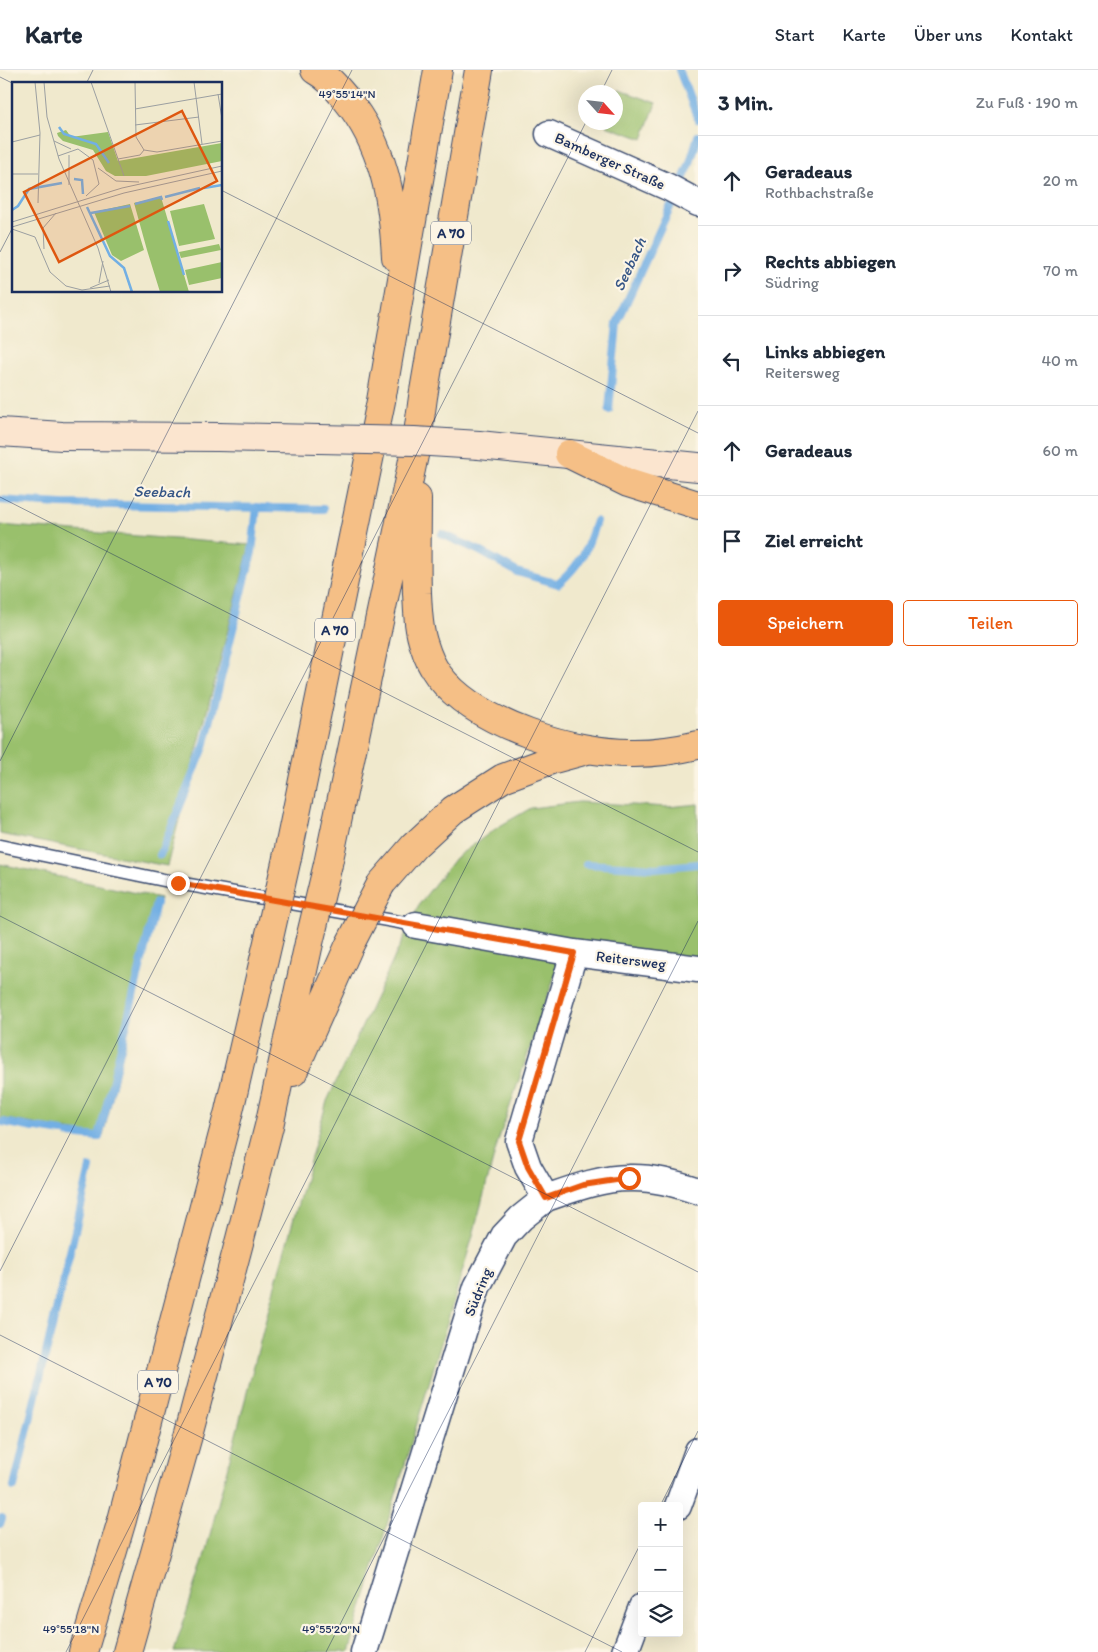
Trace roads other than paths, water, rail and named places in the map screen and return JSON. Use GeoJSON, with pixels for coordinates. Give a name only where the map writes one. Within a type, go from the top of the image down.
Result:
{"type":"FeatureCollection","features":[{"type":"Feature","properties":{"kind":"highway"},"geometry":{"type":"LineString","coordinates":[[315,70],[328,77],[358,114],[380,157],[389,192],[395,233],[398,304]]}},
{"type":"Feature","properties":{"kind":"highway","name":"A 70"},"geometry":{"type":"LineString","coordinates":[[83,1652],[122,1520],[227,1120],[288,858],[345,580],[398,304],[438,70]]}},
{"type":"Feature","properties":{"kind":"highway","name":"A 70"},"geometry":{"type":"LineString","coordinates":[[127,1652],[189,1432],[269,1126],[328,864],[417,442],[479,70]]}},
{"type":"Feature","properties":{"kind":"highway"},"geometry":{"type":"LineString","coordinates":[[417,442],[418,616],[424,644],[438,675],[456,694],[482,713],[549,740],[587,750],[633,753],[674,750],[698,745]]}},
{"type":"Feature","properties":{"kind":"highway"},"geometry":{"type":"LineString","coordinates":[[569,454],[628,483],[698,505]]}},
{"type":"Feature","properties":{"kind":"highway"},"geometry":{"type":"LineString","coordinates":[[269,1126],[349,946],[381,884],[414,846],[453,810],[503,778],[554,759],[587,750]]}},
{"type":"Feature","properties":{"kind":"main road"},"geometry":{"type":"LineString","coordinates":[[0,432],[62,436],[414,441],[479,445],[698,467]]}},
{"type":"Feature","properties":{"kind":"street","name":"Bamberger Straße"},"geometry":{"type":"LineString","coordinates":[[549,134],[685,196]]}},
{"type":"Feature","properties":{"kind":"street","name":"Reitersweg"},"geometry":{"type":"LineString","coordinates":[[416,925],[574,953],[698,969]]}},
{"type":"Feature","properties":{"kind":"street"},"geometry":{"type":"LineString","coordinates":[[546,1198],[528,1167],[519,1141],[574,953]]}},
{"type":"Feature","properties":{"kind":"street","name":"Südring"},"geometry":{"type":"LineString","coordinates":[[364,1652],[477,1287],[504,1236],[521,1218],[546,1198],[583,1185],[629,1178],[676,1183],[698,1191]]}},
{"type":"Feature","properties":{"kind":"street"},"geometry":{"type":"LineString","coordinates":[[679,1502],[698,1451]]}},
{"type":"Feature","properties":{"kind":"street"},"geometry":{"type":"LineString","coordinates":[[625,1652],[638,1618]]}},
{"type":"Feature","properties":{"kind":"lane"},"geometry":{"type":"LineString","coordinates":[[0,846],[178,883],[416,925]]}},
{"type":"Feature","properties":{"kind":"waterway","name":"Seebach"},"geometry":{"type":"LineString","coordinates":[[679,70],[698,119]]}},
{"type":"Feature","properties":{"kind":"waterway","name":"Seebach"},"geometry":{"type":"LineString","coordinates":[[609,410],[617,323],[689,166],[698,136]]}},
{"type":"Feature","properties":{"kind":"waterway","name":"Seebach"},"geometry":{"type":"LineString","coordinates":[[0,500],[61,504],[323,509]]}},
{"type":"Feature","properties":{"kind":"waterway"},"geometry":{"type":"LineString","coordinates":[[160,855],[204,747],[252,552],[257,507]]}},
{"type":"Feature","properties":{"kind":"waterway","name":"Seebach"},"geometry":{"type":"LineString","coordinates":[[442,534],[478,550],[517,572],[558,584],[583,556],[596,521]]}},
{"type":"Feature","properties":{"kind":"waterway"},"geometry":{"type":"LineString","coordinates":[[586,864],[655,868],[698,864]]}},
{"type":"Feature","properties":{"kind":"waterway"},"geometry":{"type":"LineString","coordinates":[[69,1134],[99,1137],[156,903]]}},
{"type":"Feature","properties":{"kind":"waterway"},"geometry":{"type":"LineString","coordinates":[[3,1122],[34,1128]]}},
{"type":"Feature","properties":{"kind":"waterway"},"geometry":{"type":"LineString","coordinates":[[37,1128],[63,1132]]}},
{"type":"Feature","properties":{"kind":"waterway"},"geometry":{"type":"LineString","coordinates":[[14,1487],[90,1168]]}},
{"type":"Feature","properties":{"kind":"waterway"},"geometry":{"type":"LineString","coordinates":[[0,1524],[2,1518]]}}]}
